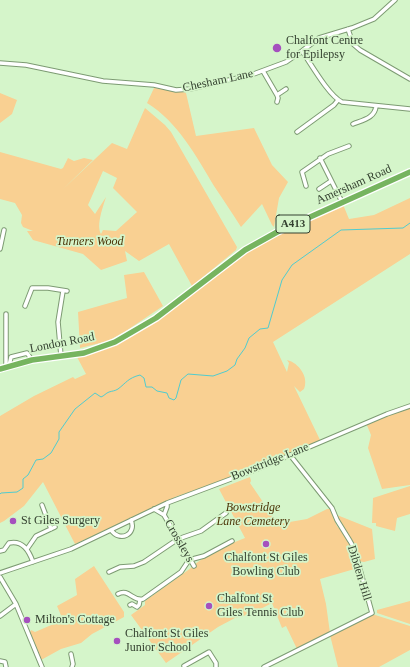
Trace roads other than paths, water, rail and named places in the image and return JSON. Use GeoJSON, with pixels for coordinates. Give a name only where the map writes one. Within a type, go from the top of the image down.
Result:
{"type":"FeatureCollection","features":[{"type":"Feature","properties":{"kind":"highway","name":"Amersham Road"},"geometry":{"type":"LineString","coordinates":[[186,296],[245,250],[279,231],[410,172]]}},
{"type":"Feature","properties":{"kind":"highway","name":"London Road"},"geometry":{"type":"LineString","coordinates":[[0,369],[32,360],[84,353],[115,342],[156,318],[186,296]]}},
{"type":"Feature","properties":{"kind":"street","name":"Chesham Lane"},"geometry":{"type":"LineString","coordinates":[[0,63],[26,65],[103,81],[154,85],[176,90],[190,89],[250,75],[286,62],[319,38],[374,19],[395,0]]}},
{"type":"Feature","properties":{"kind":"street"},"geometry":{"type":"LineString","coordinates":[[348,29],[353,44],[360,50],[410,79]]}},
{"type":"Feature","properties":{"kind":"street"},"geometry":{"type":"LineString","coordinates":[[302,51],[326,86],[338,100],[342,102],[410,109]]}},
{"type":"Feature","properties":{"kind":"street"},"geometry":{"type":"LineString","coordinates":[[263,71],[277,95],[278,102]]}},
{"type":"Feature","properties":{"kind":"street"},"geometry":{"type":"LineString","coordinates":[[277,95],[286,89]]}},
{"type":"Feature","properties":{"kind":"street"},"geometry":{"type":"LineString","coordinates":[[297,132],[334,105],[338,100]]}},
{"type":"Feature","properties":{"kind":"street"},"geometry":{"type":"LineString","coordinates":[[353,124],[372,116],[376,106]]}},
{"type":"Feature","properties":{"kind":"street"},"geometry":{"type":"LineString","coordinates":[[306,186],[302,172],[320,158],[349,146]]}},
{"type":"Feature","properties":{"kind":"street"},"geometry":{"type":"LineString","coordinates":[[320,158],[342,202]]}},
{"type":"Feature","properties":{"kind":"street"},"geometry":{"type":"LineString","coordinates":[[318,189],[326,185],[331,180]]}},
{"type":"Feature","properties":{"kind":"street"},"geometry":{"type":"LineString","coordinates":[[0,249],[2,231]]}},
{"type":"Feature","properties":{"kind":"street"},"geometry":{"type":"LineString","coordinates":[[25,306],[32,288],[48,288],[65,291],[58,322],[61,356]]}},
{"type":"Feature","properties":{"kind":"street"},"geometry":{"type":"LineString","coordinates":[[6,314],[8,366]]}},
{"type":"Feature","properties":{"kind":"street","name":"Bowstridge Lane"},"geometry":{"type":"LineString","coordinates":[[0,573],[71,549],[167,503],[260,468],[387,414],[410,406]]}},
{"type":"Feature","properties":{"kind":"street","name":"Dibden Hill"},"geometry":{"type":"LineString","coordinates":[[264,667],[372,613],[354,548],[337,520],[332,508],[290,455]]}},
{"type":"Feature","properties":{"kind":"street","name":"Crossleys"},"geometry":{"type":"LineString","coordinates":[[164,515],[167,503]]}},
{"type":"Feature","properties":{"kind":"street"},"geometry":{"type":"LineString","coordinates":[[27,549],[36,536],[53,528],[42,505]]}},
{"type":"Feature","properties":{"kind":"street","name":"Crossleys"},"geometry":{"type":"LineString","coordinates":[[154,509],[164,515],[189,560],[194,566]]}},
{"type":"Feature","properties":{"kind":"street"},"geometry":{"type":"LineString","coordinates":[[109,572],[144,562],[178,539],[201,531],[226,513]]}},
{"type":"Feature","properties":{"kind":"street"},"geometry":{"type":"LineString","coordinates":[[111,530],[119,536],[127,535],[132,529],[133,524],[131,520]]}},
{"type":"Feature","properties":{"kind":"street"},"geometry":{"type":"LineString","coordinates":[[130,605],[132,604],[137,607],[140,600],[181,572],[189,560],[204,556],[232,541]]}},
{"type":"Feature","properties":{"kind":"street"},"geometry":{"type":"LineString","coordinates":[[0,551],[4,550],[10,542],[18,543],[27,549],[32,562]]}},
{"type":"Feature","properties":{"kind":"street"},"geometry":{"type":"LineString","coordinates":[[0,577],[16,604],[42,667]]}},
{"type":"Feature","properties":{"kind":"street"},"geometry":{"type":"LineString","coordinates":[[118,594],[126,592],[140,600]]}},
{"type":"Feature","properties":{"kind":"street"},"geometry":{"type":"LineString","coordinates":[[0,616],[16,604]]}},
{"type":"Feature","properties":{"kind":"street"},"geometry":{"type":"LineString","coordinates":[[184,666],[212,649]]}},
{"type":"Feature","properties":{"kind":"street"},"geometry":{"type":"LineString","coordinates":[[209,652],[216,663],[216,667]]}},
{"type":"Feature","properties":{"kind":"street"},"geometry":{"type":"LineString","coordinates":[[71,654],[73,664],[72,667]]}},
{"type":"Feature","properties":{"kind":"street"},"geometry":{"type":"LineString","coordinates":[[0,661],[5,662],[6,667]]}},
{"type":"Feature","properties":{"kind":"waterway"},"geometry":{"type":"LineString","coordinates":[[0,494],[17,492],[23,488],[23,479],[28,475],[36,460],[43,459],[51,453],[59,439],[59,432],[75,409],[95,393],[101,397],[108,392],[117,390],[130,379],[140,375],[144,378],[146,387],[152,387],[157,391],[167,393],[169,398],[174,400],[176,398],[181,380],[188,374],[213,376],[227,371],[235,365],[249,338],[260,329],[268,328],[282,280],[292,265],[341,230],[403,228],[410,223]]}},
{"type":"Feature","properties":{"kind":"place","name":"Chalfont Centre for Epilepsy"},"geometry":{"type":"Point","coordinates":[277,48]}},
{"type":"Feature","properties":{"kind":"place","name":"St Giles Surgery"},"geometry":{"type":"Point","coordinates":[13,521]}},
{"type":"Feature","properties":{"kind":"place","name":"Chalfont St Giles Bowling Club"},"geometry":{"type":"Point","coordinates":[266,544]}},
{"type":"Feature","properties":{"kind":"place","name":"Chalfont St Giles Tennis Club"},"geometry":{"type":"Point","coordinates":[209,606]}},
{"type":"Feature","properties":{"kind":"place","name":"Milton's Cottage"},"geometry":{"type":"Point","coordinates":[27,620]}},
{"type":"Feature","properties":{"kind":"place","name":"Chalfont St Giles Junior School"},"geometry":{"type":"Point","coordinates":[117,641]}},
{"type":"Feature","properties":{"kind":"park label","name":"Turners Wood"},"geometry":{"type":"Point","coordinates":[90,242]}},
{"type":"Feature","properties":{"kind":"park label","name":"Bowstridge Lane Cemetery"},"geometry":{"type":"Point","coordinates":[253,515]}}]}
